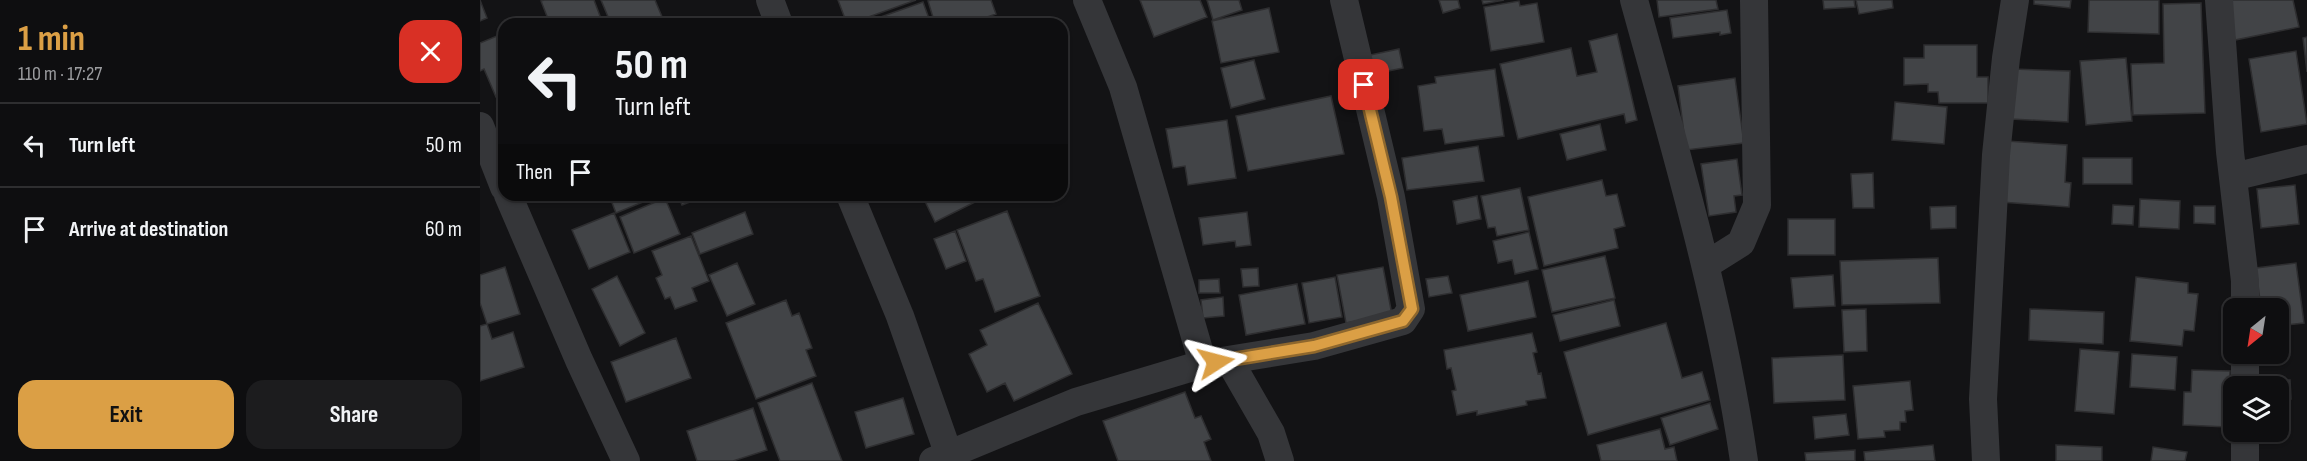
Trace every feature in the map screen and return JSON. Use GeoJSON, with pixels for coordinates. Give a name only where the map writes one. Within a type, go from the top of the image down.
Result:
{"type":"FeatureCollection","features":[{"type":"Feature","properties":{"kind":"street"},"geometry":{"type":"LineString","coordinates":[[770,0],[778,18]]}},
{"type":"Feature","properties":{"kind":"street"},"geometry":{"type":"LineString","coordinates":[[1087,0],[1123,87],[1216,362],[1270,433],[1280,461]]}},
{"type":"Feature","properties":{"kind":"street"},"geometry":{"type":"LineString","coordinates":[[852,201],[900,316],[944,459],[1076,402],[1216,362],[1314,346],[1403,321],[1412,309],[1391,197],[1344,0]]}},
{"type":"Feature","properties":{"kind":"street"},"geometry":{"type":"LineString","coordinates":[[1634,0],[1706,265],[1725,351],[1744,461]]}},
{"type":"Feature","properties":{"kind":"street"},"geometry":{"type":"LineString","coordinates":[[1706,265],[1741,243],[1757,205],[1754,0]]}},
{"type":"Feature","properties":{"kind":"street"},"geometry":{"type":"LineString","coordinates":[[1986,461],[1983,399],[1994,189],[2006,58],[2015,0]]}},
{"type":"Feature","properties":{"kind":"street"},"geometry":{"type":"LineString","coordinates":[[2219,0],[2245,298]]}},
{"type":"Feature","properties":{"kind":"street"},"geometry":{"type":"LineString","coordinates":[[480,126],[498,172]]}},
{"type":"Feature","properties":{"kind":"street"},"geometry":{"type":"LineString","coordinates":[[2233,177],[2307,159]]}},
{"type":"Feature","properties":{"kind":"street"},"geometry":{"type":"LineString","coordinates":[[511,201],[579,360],[626,461]]}},
{"type":"Feature","properties":{"kind":"street"},"geometry":{"type":"LineString","coordinates":[[2245,442],[2245,461]]}},
{"type":"Feature","properties":{"kind":"building"},"geometry":{"type":"Polygon","coordinates":[[[480,0],[487,18],[480,21],[480,0]]]}},
{"type":"Feature","properties":{"kind":"building"},"geometry":{"type":"Polygon","coordinates":[[[594,0],[601,18],[548,18],[541,1],[594,0]]]}},
{"type":"Feature","properties":{"kind":"building"},"geometry":{"type":"Polygon","coordinates":[[[601,0],[655,0],[662,18],[608,18],[601,0]]]}},
{"type":"Feature","properties":{"kind":"building"},"geometry":{"type":"Polygon","coordinates":[[[838,0],[916,0],[866,18],[845,18],[838,0]]]}},
{"type":"Feature","properties":{"kind":"building"},"geometry":{"type":"Polygon","coordinates":[[[991,0],[996,14],[984,18],[933,18],[928,1],[991,0]]]}},
{"type":"Feature","properties":{"kind":"building"},"geometry":{"type":"Polygon","coordinates":[[[1140,0],[1200,0],[1207,17],[1154,37],[1140,0]]]}},
{"type":"Feature","properties":{"kind":"building"},"geometry":{"type":"Polygon","coordinates":[[[1207,0],[1239,0],[1242,10],[1213,20],[1207,0]]]}},
{"type":"Feature","properties":{"kind":"building"},"geometry":{"type":"Polygon","coordinates":[[[1439,0],[1458,0],[1460,8],[1443,13],[1439,0]]]}},
{"type":"Feature","properties":{"kind":"building"},"geometry":{"type":"Polygon","coordinates":[[[1482,0],[1504,0],[1483,4],[1482,0]]]}},
{"type":"Feature","properties":{"kind":"building"},"geometry":{"type":"Polygon","coordinates":[[[1657,0],[1716,0],[1718,9],[1659,17],[1657,0]]]}},
{"type":"Feature","properties":{"kind":"building"},"geometry":{"type":"Polygon","coordinates":[[[1823,0],[1854,0],[1855,7],[1824,9],[1823,0]]]}},
{"type":"Feature","properties":{"kind":"building"},"geometry":{"type":"Polygon","coordinates":[[[1856,0],[1892,0],[1893,8],[1859,14],[1856,0]]]}},
{"type":"Feature","properties":{"kind":"building"},"geometry":{"type":"Polygon","coordinates":[[[2034,0],[2071,0],[2070,8],[2034,4],[2034,0]]]}},
{"type":"Feature","properties":{"kind":"building"},"geometry":{"type":"Polygon","coordinates":[[[2089,0],[2159,0],[2159,34],[2088,32],[2089,0]]]}},
{"type":"Feature","properties":{"kind":"building"},"geometry":{"type":"Polygon","coordinates":[[[2227,0],[2293,0],[2299,27],[2235,40],[2227,0]]]}},
{"type":"Feature","properties":{"kind":"building"},"geometry":{"type":"Polygon","coordinates":[[[1519,1],[1520,6],[1537,3],[1544,42],[1491,51],[1484,7],[1519,1]]]}},
{"type":"Feature","properties":{"kind":"building"},"geometry":{"type":"Polygon","coordinates":[[[923,2],[929,18],[878,18],[923,2]]]}},
{"type":"Feature","properties":{"kind":"building"},"geometry":{"type":"Polygon","coordinates":[[[2201,3],[2205,113],[2133,115],[2131,64],[2164,63],[2163,4],[2201,3]]]}},
{"type":"Feature","properties":{"kind":"building"},"geometry":{"type":"Polygon","coordinates":[[[1269,8],[1279,52],[1221,63],[1212,21],[1269,8]]]}},
{"type":"Feature","properties":{"kind":"building"},"geometry":{"type":"Polygon","coordinates":[[[1727,10],[1731,33],[1720,35],[1720,32],[1673,38],[1670,18],[1727,10]]]}},
{"type":"Feature","properties":{"kind":"building"},"geometry":{"type":"Polygon","coordinates":[[[1617,34],[1637,120],[1626,123],[1624,114],[1518,139],[1500,64],[1571,48],[1577,76],[1597,72],[1589,41],[1617,34]]]}},
{"type":"Feature","properties":{"kind":"building"},"geometry":{"type":"Polygon","coordinates":[[[498,36],[498,96],[496,97],[484,69],[480,71],[480,43],[498,36]]]}},
{"type":"Feature","properties":{"kind":"building"},"geometry":{"type":"Polygon","coordinates":[[[2307,37],[2307,72],[2303,38],[2307,37]]]}},
{"type":"Feature","properties":{"kind":"building"},"geometry":{"type":"Polygon","coordinates":[[[1924,45],[1977,45],[1977,77],[1988,77],[1988,103],[1939,103],[1938,92],[1928,92],[1928,84],[1904,85],[1904,58],[1924,58],[1924,45]]]}},
{"type":"Feature","properties":{"kind":"building"},"geometry":{"type":"Polygon","coordinates":[[[1399,49],[1403,68],[1374,74],[1370,55],[1399,49]]]}},
{"type":"Feature","properties":{"kind":"building"},"geometry":{"type":"Polygon","coordinates":[[[2296,51],[2307,124],[2261,132],[2249,59],[2296,51]]]}},
{"type":"Feature","properties":{"kind":"building"},"geometry":{"type":"Polygon","coordinates":[[[2126,58],[2132,121],[2086,125],[2080,61],[2126,58]]]}},
{"type":"Feature","properties":{"kind":"building"},"geometry":{"type":"Polygon","coordinates":[[[1254,60],[1265,99],[1231,108],[1221,68],[1254,60]]]}},
{"type":"Feature","properties":{"kind":"building"},"geometry":{"type":"Polygon","coordinates":[[[1495,69],[1504,136],[1445,144],[1442,129],[1424,131],[1418,86],[1436,83],[1435,77],[1495,69]]]}},
{"type":"Feature","properties":{"kind":"building"},"geometry":{"type":"Polygon","coordinates":[[[2013,69],[2070,71],[2068,122],[2011,119],[2013,69]]]}},
{"type":"Feature","properties":{"kind":"building"},"geometry":{"type":"Polygon","coordinates":[[[1735,78],[1744,143],[1686,150],[1678,86],[1735,78]]]}},
{"type":"Feature","properties":{"kind":"building"},"geometry":{"type":"Polygon","coordinates":[[[1331,96],[1344,154],[1248,171],[1236,116],[1331,96]]]}},
{"type":"Feature","properties":{"kind":"building"},"geometry":{"type":"Polygon","coordinates":[[[1895,102],[1947,107],[1944,144],[1892,140],[1895,102]]]}},
{"type":"Feature","properties":{"kind":"building"},"geometry":{"type":"Polygon","coordinates":[[[1227,120],[1236,178],[1188,185],[1185,166],[1173,168],[1166,129],[1227,120]]]}},
{"type":"Feature","properties":{"kind":"building"},"geometry":{"type":"Polygon","coordinates":[[[1600,124],[1606,150],[1567,160],[1560,134],[1600,124]]]}},
{"type":"Feature","properties":{"kind":"building"},"geometry":{"type":"Polygon","coordinates":[[[2006,141],[2067,145],[2065,182],[2071,183],[2069,207],[2001,202],[2006,141]]]}},
{"type":"Feature","properties":{"kind":"building"},"geometry":{"type":"Polygon","coordinates":[[[1478,146],[1484,181],[1407,190],[1402,158],[1478,146]]]}},
{"type":"Feature","properties":{"kind":"building"},"geometry":{"type":"Polygon","coordinates":[[[2083,158],[2132,158],[2132,184],[2083,184],[2083,158]]]}},
{"type":"Feature","properties":{"kind":"building"},"geometry":{"type":"Polygon","coordinates":[[[1737,159],[1742,195],[1734,196],[1736,212],[1709,216],[1701,164],[1737,159]]]}},
{"type":"Feature","properties":{"kind":"building"},"geometry":{"type":"Polygon","coordinates":[[[1873,173],[1874,208],[1853,208],[1851,174],[1873,173]]]}},
{"type":"Feature","properties":{"kind":"building"},"geometry":{"type":"Polygon","coordinates":[[[1602,180],[1606,196],[1617,194],[1625,226],[1614,229],[1618,248],[1544,266],[1528,197],[1602,180]]]}},
{"type":"Feature","properties":{"kind":"building"},"geometry":{"type":"Polygon","coordinates":[[[2295,185],[2299,224],[2261,228],[2257,189],[2295,185]]]}},
{"type":"Feature","properties":{"kind":"building"},"geometry":{"type":"Polygon","coordinates":[[[1520,188],[1529,230],[1497,236],[1495,227],[1488,228],[1481,196],[1520,188]]]}},
{"type":"Feature","properties":{"kind":"building"},"geometry":{"type":"Polygon","coordinates":[[[1477,196],[1481,219],[1457,224],[1453,201],[1477,196]]]}},
{"type":"Feature","properties":{"kind":"building"},"geometry":{"type":"Polygon","coordinates":[[[2140,199],[2180,201],[2179,229],[2139,227],[2140,199]]]}},
{"type":"Feature","properties":{"kind":"building"},"geometry":{"type":"Polygon","coordinates":[[[611,201],[645,201],[616,213],[611,201]]]}},
{"type":"Feature","properties":{"kind":"building"},"geometry":{"type":"Polygon","coordinates":[[[658,201],[666,201],[680,234],[634,253],[620,217],[658,201]]]}},
{"type":"Feature","properties":{"kind":"building"},"geometry":{"type":"Polygon","coordinates":[[[680,201],[692,201],[682,205],[680,201]]]}},
{"type":"Feature","properties":{"kind":"building"},"geometry":{"type":"Polygon","coordinates":[[[925,201],[977,201],[935,222],[925,201]]]}},
{"type":"Feature","properties":{"kind":"building"},"geometry":{"type":"Polygon","coordinates":[[[2113,205],[2134,206],[2133,225],[2112,224],[2113,205]]]}},
{"type":"Feature","properties":{"kind":"building"},"geometry":{"type":"Polygon","coordinates":[[[1956,206],[1956,228],[1931,229],[1930,207],[1956,206]]]}},
{"type":"Feature","properties":{"kind":"building"},"geometry":{"type":"Polygon","coordinates":[[[2194,206],[2215,206],[2215,224],[2194,223],[2194,206]]]}},
{"type":"Feature","properties":{"kind":"building"},"geometry":{"type":"Polygon","coordinates":[[[1007,211],[1040,296],[995,312],[983,279],[976,281],[957,230],[1007,211]]]}},
{"type":"Feature","properties":{"kind":"building"},"geometry":{"type":"Polygon","coordinates":[[[745,212],[753,234],[700,254],[692,233],[745,212]]]}},
{"type":"Feature","properties":{"kind":"building"},"geometry":{"type":"Polygon","coordinates":[[[1247,212],[1251,245],[1236,247],[1235,241],[1203,245],[1199,218],[1247,212]]]}},
{"type":"Feature","properties":{"kind":"building"},"geometry":{"type":"Polygon","coordinates":[[[614,213],[630,252],[589,269],[572,230],[614,213]]]}},
{"type":"Feature","properties":{"kind":"building"},"geometry":{"type":"Polygon","coordinates":[[[1788,219],[1835,219],[1835,255],[1788,255],[1788,219]]]}},
{"type":"Feature","properties":{"kind":"building"},"geometry":{"type":"Polygon","coordinates":[[[955,231],[966,261],[946,269],[934,239],[955,231]]]}},
{"type":"Feature","properties":{"kind":"building"},"geometry":{"type":"Polygon","coordinates":[[[1529,232],[1538,269],[1515,274],[1512,260],[1498,263],[1493,241],[1529,232]]]}},
{"type":"Feature","properties":{"kind":"building"},"geometry":{"type":"Polygon","coordinates":[[[691,236],[709,281],[692,288],[697,301],[675,309],[670,297],[665,299],[656,278],[662,275],[652,251],[691,236]]]}},
{"type":"Feature","properties":{"kind":"building"},"geometry":{"type":"Polygon","coordinates":[[[1605,256],[1615,298],[1552,312],[1542,270],[1605,256]]]}},
{"type":"Feature","properties":{"kind":"building"},"geometry":{"type":"Polygon","coordinates":[[[1938,258],[1940,303],[1842,305],[1840,261],[1938,258]]]}},
{"type":"Feature","properties":{"kind":"building"},"geometry":{"type":"Polygon","coordinates":[[[737,263],[755,304],[727,316],[709,275],[737,263]]]}},
{"type":"Feature","properties":{"kind":"building"},"geometry":{"type":"Polygon","coordinates":[[[2296,263],[2304,323],[2289,325],[2289,298],[2260,298],[2256,268],[2296,263]]]}},
{"type":"Feature","properties":{"kind":"building"},"geometry":{"type":"Polygon","coordinates":[[[505,267],[520,314],[487,324],[480,303],[480,275],[505,267]]]}},
{"type":"Feature","properties":{"kind":"building"},"geometry":{"type":"Polygon","coordinates":[[[1383,267],[1392,315],[1346,323],[1337,275],[1383,267]]]}},
{"type":"Feature","properties":{"kind":"building"},"geometry":{"type":"Polygon","coordinates":[[[1258,268],[1259,286],[1243,287],[1241,269],[1258,268]]]}},
{"type":"Feature","properties":{"kind":"building"},"geometry":{"type":"Polygon","coordinates":[[[1833,275],[1835,306],[1794,308],[1791,278],[1833,275]]]}},
{"type":"Feature","properties":{"kind":"building"},"geometry":{"type":"Polygon","coordinates":[[[617,276],[645,333],[620,346],[592,289],[617,276]]]}},
{"type":"Feature","properties":{"kind":"building"},"geometry":{"type":"Polygon","coordinates":[[[1448,276],[1452,293],[1429,297],[1426,279],[1448,276]]]}},
{"type":"Feature","properties":{"kind":"building"},"geometry":{"type":"Polygon","coordinates":[[[1335,277],[1342,317],[1309,323],[1302,283],[1335,277]]]}},
{"type":"Feature","properties":{"kind":"building"},"geometry":{"type":"Polygon","coordinates":[[[2136,277],[2188,283],[2188,293],[2198,294],[2194,331],[2184,330],[2182,346],[2130,341],[2136,277]]]}},
{"type":"Feature","properties":{"kind":"building"},"geometry":{"type":"Polygon","coordinates":[[[1219,279],[1220,293],[1199,293],[1199,280],[1219,279]]]}},
{"type":"Feature","properties":{"kind":"building"},"geometry":{"type":"Polygon","coordinates":[[[1528,281],[1536,317],[1468,331],[1460,295],[1528,281]]]}},
{"type":"Feature","properties":{"kind":"building"},"geometry":{"type":"Polygon","coordinates":[[[1297,284],[1305,324],[1246,335],[1239,295],[1297,284]]]}},
{"type":"Feature","properties":{"kind":"building"},"geometry":{"type":"Polygon","coordinates":[[[1223,297],[1224,316],[1203,318],[1201,300],[1223,297]]]}},
{"type":"Feature","properties":{"kind":"building"},"geometry":{"type":"Polygon","coordinates":[[[786,300],[792,316],[799,313],[812,348],[806,350],[816,376],[756,399],[726,323],[786,300]]]}},
{"type":"Feature","properties":{"kind":"building"},"geometry":{"type":"Polygon","coordinates":[[[1614,300],[1620,326],[1560,341],[1553,315],[1614,300]]]}},
{"type":"Feature","properties":{"kind":"building"},"geometry":{"type":"Polygon","coordinates":[[[1038,303],[1072,374],[1014,401],[1005,383],[987,392],[969,354],[987,345],[980,330],[1038,303]]]}},
{"type":"Feature","properties":{"kind":"building"},"geometry":{"type":"Polygon","coordinates":[[[1866,309],[1867,351],[1844,352],[1842,310],[1866,309]]]}},
{"type":"Feature","properties":{"kind":"building"},"geometry":{"type":"Polygon","coordinates":[[[2030,309],[2104,312],[2103,344],[2029,340],[2030,309]]]}},
{"type":"Feature","properties":{"kind":"building"},"geometry":{"type":"Polygon","coordinates":[[[1666,323],[1682,378],[1702,372],[1710,400],[1588,435],[1564,352],[1666,323]]]}},
{"type":"Feature","properties":{"kind":"building"},"geometry":{"type":"Polygon","coordinates":[[[487,324],[492,339],[513,332],[524,367],[480,381],[480,326],[487,324]]]}},
{"type":"Feature","properties":{"kind":"building"},"geometry":{"type":"Polygon","coordinates":[[[1532,333],[1537,352],[1533,353],[1538,374],[1541,373],[1546,398],[1526,401],[1527,405],[1477,415],[1477,411],[1457,415],[1452,391],[1456,390],[1451,368],[1447,369],[1444,350],[1532,333]]]}},
{"type":"Feature","properties":{"kind":"building"},"geometry":{"type":"Polygon","coordinates":[[[676,338],[691,378],[626,402],[611,362],[676,338]]]}},
{"type":"Feature","properties":{"kind":"building"},"geometry":{"type":"Polygon","coordinates":[[[2080,349],[2119,352],[2114,414],[2075,411],[2080,349]]]}},
{"type":"Feature","properties":{"kind":"building"},"geometry":{"type":"Polygon","coordinates":[[[2132,354],[2177,357],[2175,390],[2130,387],[2132,354]]]}},
{"type":"Feature","properties":{"kind":"building"},"geometry":{"type":"Polygon","coordinates":[[[1843,355],[1845,400],[1774,403],[1772,358],[1843,355]]]}},
{"type":"Feature","properties":{"kind":"building"},"geometry":{"type":"Polygon","coordinates":[[[2192,370],[2230,371],[2230,376],[2223,376],[2223,427],[2183,425],[2184,392],[2191,392],[2192,370]]]}},
{"type":"Feature","properties":{"kind":"building"},"geometry":{"type":"Polygon","coordinates":[[[2289,380],[2290,380],[2291,399],[2289,399],[2289,380]]]}},
{"type":"Feature","properties":{"kind":"building"},"geometry":{"type":"Polygon","coordinates":[[[1910,381],[1913,410],[1905,411],[1906,422],[1900,422],[1900,430],[1884,431],[1885,437],[1858,439],[1853,386],[1910,381]]]}},
{"type":"Feature","properties":{"kind":"building"},"geometry":{"type":"Polygon","coordinates":[[[812,383],[842,461],[780,461],[758,403],[812,383]]]}},
{"type":"Feature","properties":{"kind":"building"},"geometry":{"type":"Polygon","coordinates":[[[1185,392],[1195,418],[1201,416],[1211,439],[1204,442],[1211,461],[1118,461],[1103,421],[1185,392]]]}},
{"type":"Feature","properties":{"kind":"building"},"geometry":{"type":"Polygon","coordinates":[[[903,398],[914,434],[866,448],[855,412],[903,398]]]}},
{"type":"Feature","properties":{"kind":"building"},"geometry":{"type":"Polygon","coordinates":[[[1710,403],[1718,429],[1670,445],[1661,418],[1710,403]]]}},
{"type":"Feature","properties":{"kind":"building"},"geometry":{"type":"Polygon","coordinates":[[[753,408],[767,450],[733,461],[697,461],[687,431],[753,408]]]}},
{"type":"Feature","properties":{"kind":"building"},"geometry":{"type":"Polygon","coordinates":[[[1846,414],[1849,435],[1815,439],[1813,417],[1846,414]]]}},
{"type":"Feature","properties":{"kind":"building"},"geometry":{"type":"Polygon","coordinates":[[[1660,429],[1665,449],[1674,447],[1677,461],[1601,461],[1597,445],[1660,429]]]}},
{"type":"Feature","properties":{"kind":"building"},"geometry":{"type":"Polygon","coordinates":[[[1933,445],[1935,461],[1865,461],[1864,452],[1933,445]]]}},
{"type":"Feature","properties":{"kind":"building"},"geometry":{"type":"Polygon","coordinates":[[[2056,445],[2102,447],[2102,461],[2056,461],[2056,445]]]}},
{"type":"Feature","properties":{"kind":"building"},"geometry":{"type":"Polygon","coordinates":[[[2153,447],[2187,452],[2185,461],[2151,461],[2153,447]]]}},
{"type":"Feature","properties":{"kind":"building"},"geometry":{"type":"Polygon","coordinates":[[[1855,450],[1855,461],[1806,461],[1805,453],[1855,450]]]}},
{"type":"Feature","properties":{"kind":"route"},"geometry":{"type":"LineString","coordinates":[[1216,362],[1314,346],[1403,321],[1412,309],[1391,197],[1364,85]]}}]}
